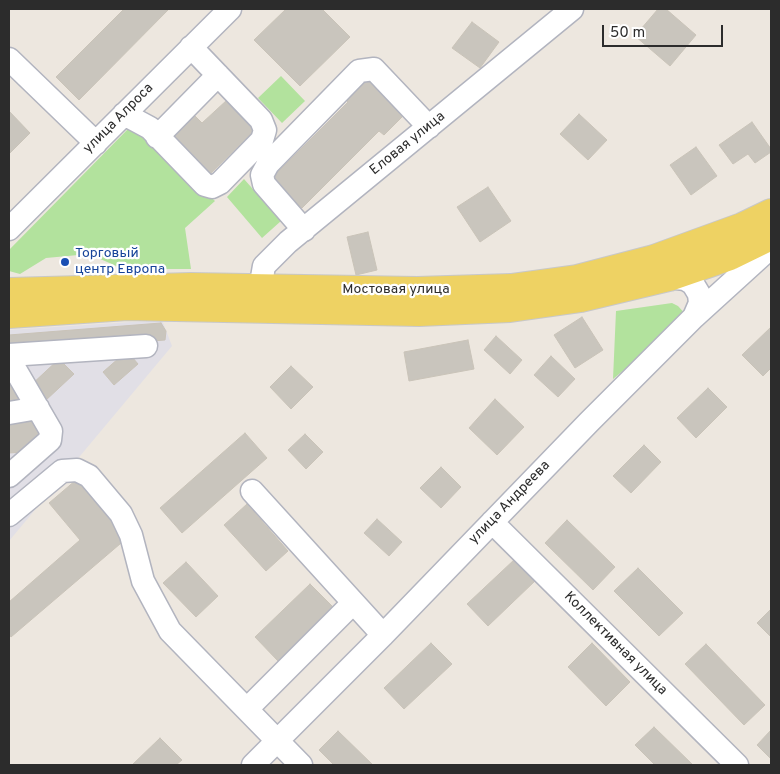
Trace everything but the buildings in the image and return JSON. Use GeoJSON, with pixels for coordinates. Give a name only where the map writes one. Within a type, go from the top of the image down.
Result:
{"type":"FeatureCollection","features":[{"type":"Feature","properties":{"kind":"main road","name":"Мостовая улица"},"geometry":{"type":"LineString","coordinates":[[9,292],[129,288],[417,291],[511,288],[577,280],[654,260],[742,227],[771,213]]}},
{"type":"Feature","properties":{"kind":"main road","name":"Мостовая улица"},"geometry":{"type":"LineString","coordinates":[[9,314],[127,306],[419,312],[510,308],[581,298],[670,277],[730,256],[771,236]]}},
{"type":"Feature","properties":{"kind":"street","name":"улица Алроса"},"geometry":{"type":"LineString","coordinates":[[9,229],[230,9]]}},
{"type":"Feature","properties":{"kind":"street","name":"Еловая улица"},"geometry":{"type":"LineString","coordinates":[[260,289],[264,266],[304,230],[572,9]]}},
{"type":"Feature","properties":{"kind":"street"},"geometry":{"type":"LineString","coordinates":[[124,114],[150,128],[205,185],[212,187],[220,183],[262,140],[265,130],[261,120],[192,47]]}},
{"type":"Feature","properties":{"kind":"street"},"geometry":{"type":"LineString","coordinates":[[9,59],[96,142]]}},
{"type":"Feature","properties":{"kind":"street"},"geometry":{"type":"LineString","coordinates":[[304,230],[264,184],[262,175],[268,164],[359,71],[374,69],[429,127]]}},
{"type":"Feature","properties":{"kind":"street"},"geometry":{"type":"LineString","coordinates":[[158,137],[218,75]]}},
{"type":"Feature","properties":{"kind":"street","name":"улица Андреева"},"geometry":{"type":"LineString","coordinates":[[254,765],[589,422],[694,317],[771,246]]}},
{"type":"Feature","properties":{"kind":"street"},"geometry":{"type":"LineString","coordinates":[[670,277],[685,279],[692,284],[699,294],[700,303],[694,317]]}},
{"type":"Feature","properties":{"kind":"street"},"geometry":{"type":"LineString","coordinates":[[9,355],[146,346]]}},
{"type":"Feature","properties":{"kind":"street"},"geometry":{"type":"LineString","coordinates":[[9,362],[51,431],[50,440],[11,472]]}},
{"type":"Feature","properties":{"kind":"street"},"geometry":{"type":"LineString","coordinates":[[9,413],[38,408]]}},
{"type":"Feature","properties":{"kind":"street"},"geometry":{"type":"LineString","coordinates":[[9,515],[62,471],[77,470],[89,476],[121,514],[131,534],[143,582],[170,631],[301,765]]}},
{"type":"Feature","properties":{"kind":"street"},"geometry":{"type":"LineString","coordinates":[[252,492],[383,635]]}},
{"type":"Feature","properties":{"kind":"street","name":"Коллективная улица"},"geometry":{"type":"LineString","coordinates":[[492,522],[737,765]]}},
{"type":"Feature","properties":{"kind":"street"},"geometry":{"type":"LineString","coordinates":[[247,709],[353,603]]}},
{"type":"Feature","properties":{"kind":"shaded area"},"geometry":{"type":"Polygon","coordinates":[[[162,320],[172,346],[9,541],[9,330],[162,320]]]}},
{"type":"Feature","properties":{"kind":"green space"},"geometry":{"type":"Polygon","coordinates":[[[281,76],[305,101],[282,123],[258,98],[281,76]]]}},
{"type":"Feature","properties":{"kind":"green space"},"geometry":{"type":"Polygon","coordinates":[[[137,127],[215,201],[185,228],[191,269],[123,269],[89,254],[46,258],[20,274],[9,271],[9,250],[128,129],[137,127]]]}},
{"type":"Feature","properties":{"kind":"green space"},"geometry":{"type":"Polygon","coordinates":[[[244,179],[281,221],[262,238],[227,197],[244,179]]]}},
{"type":"Feature","properties":{"kind":"green space"},"geometry":{"type":"Polygon","coordinates":[[[672,303],[678,306],[688,317],[613,379],[616,311],[672,303]]]}},
{"type":"Feature","properties":{"kind":"place","name":"Торговый центр Европа"},"geometry":{"type":"Point","coordinates":[65,262]}}]}
